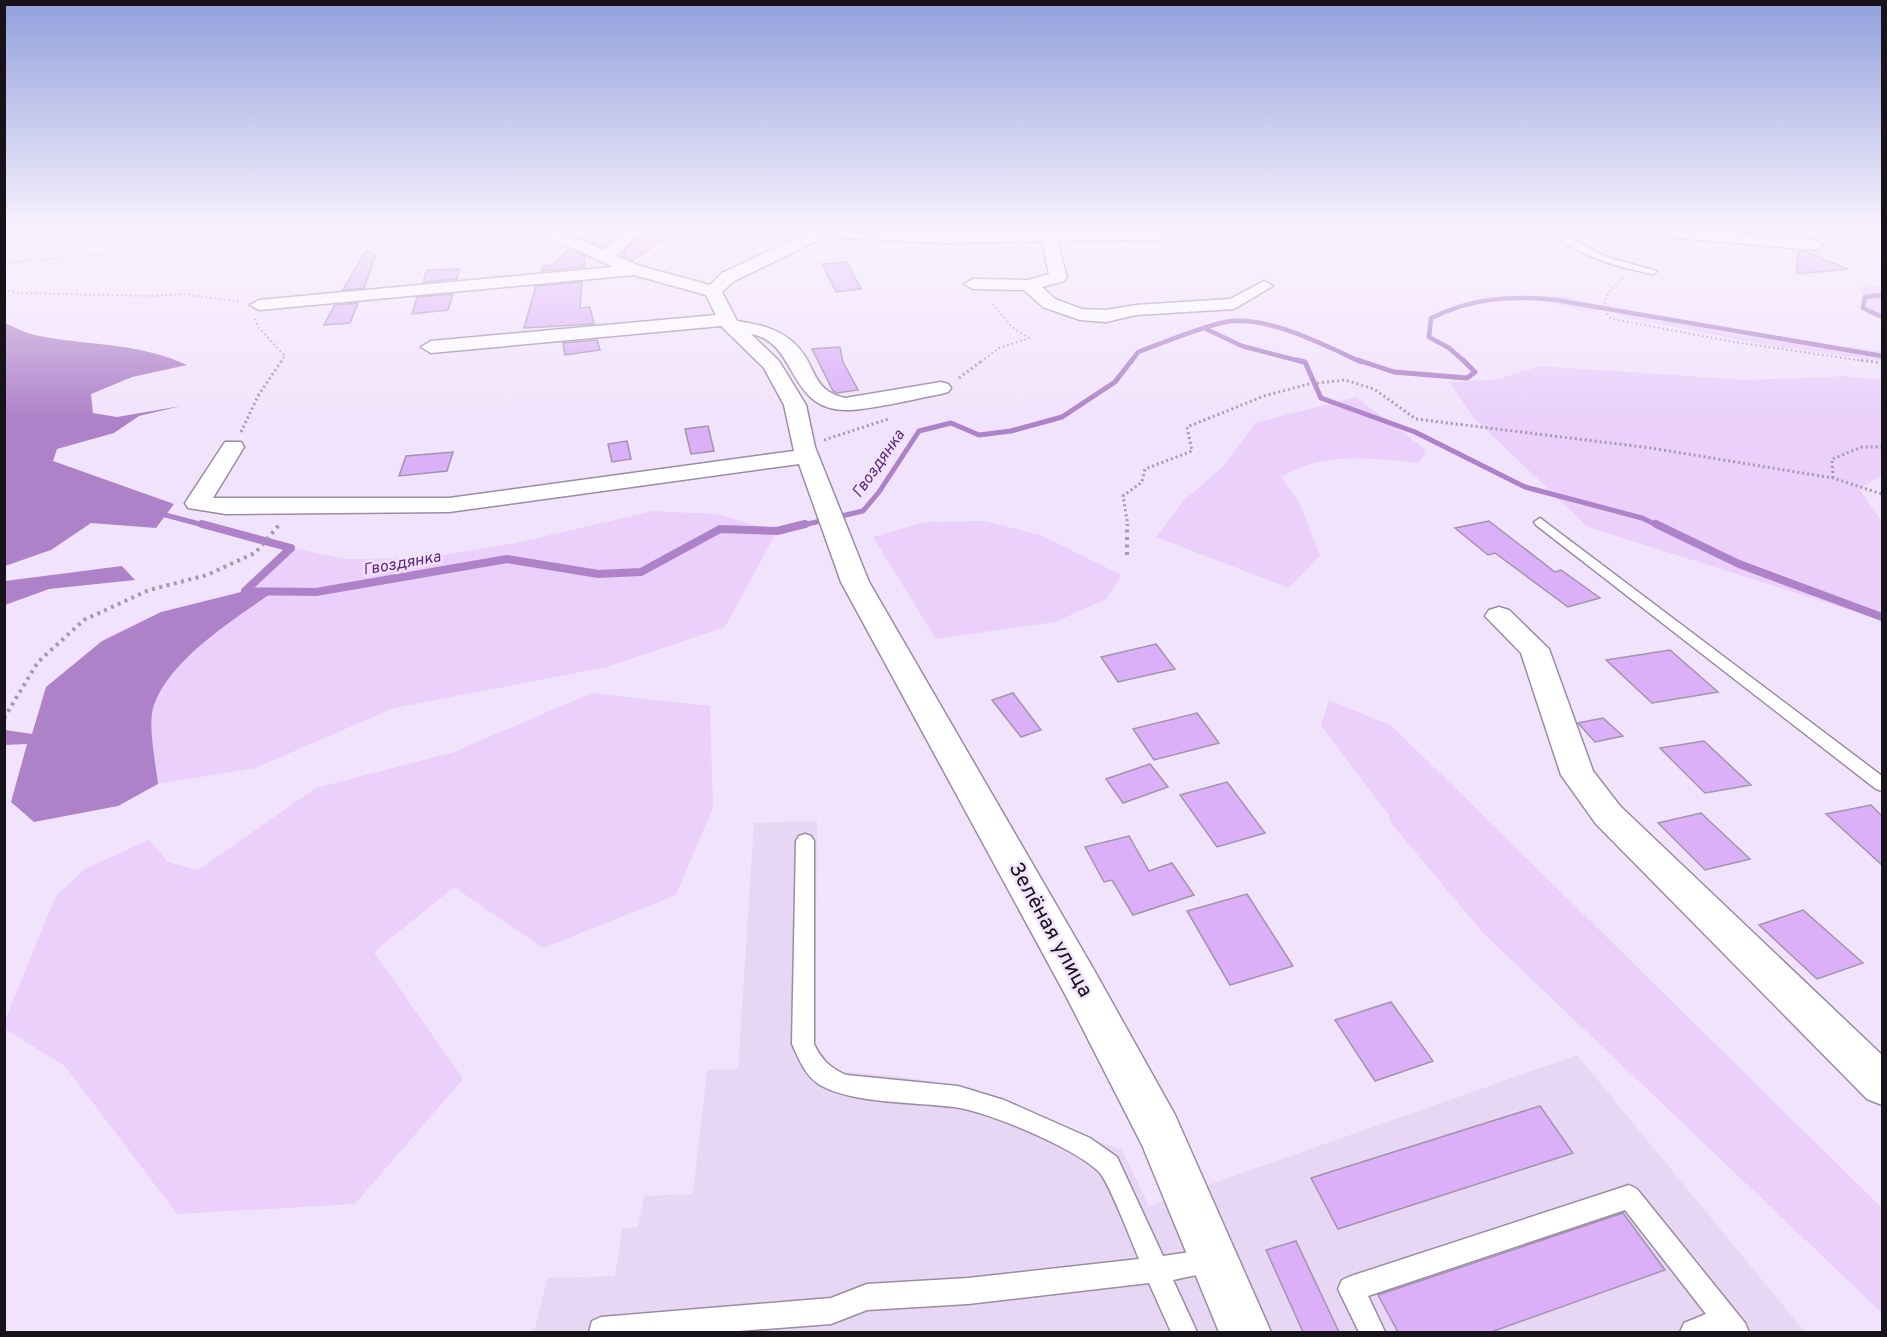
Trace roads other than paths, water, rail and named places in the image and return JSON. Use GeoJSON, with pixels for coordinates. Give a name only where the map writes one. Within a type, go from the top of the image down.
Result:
{"type":"FeatureCollection","features":[{"type":"Feature","properties":{"kind":"street"},"geometry":{"type":"LineString","coordinates":[[259,305],[383,293]]}},
{"type":"Feature","properties":{"kind":"street"},"geometry":{"type":"LineString","coordinates":[[714,293],[728,322]]}},
{"type":"Feature","properties":{"kind":"street"},"geometry":{"type":"LineString","coordinates":[[1038,293],[1049,303],[1080,314],[1106,316],[1136,310],[1234,304],[1252,293]]}},
{"type":"Feature","properties":{"kind":"street"},"geometry":{"type":"LineString","coordinates":[[431,347],[728,322],[765,331],[790,350],[812,390],[828,400],[845,404],[941,388]]}},
{"type":"Feature","properties":{"kind":"street","name":"Зелёная улица"},"geometry":{"type":"LineString","coordinates":[[728,322],[772,365],[795,405],[806,452],[855,582],[1074,973],[1159,1131],[1245,1332]]}},
{"type":"Feature","properties":{"kind":"street"},"geometry":{"type":"LineString","coordinates":[[233,447],[196,503],[226,507],[449,505],[806,452]]}},
{"type":"Feature","properties":{"kind":"street"},"geometry":{"type":"LineString","coordinates":[[1500,616],[1534,649],[1578,775],[1608,815],[1882,1084]]}},
{"type":"Feature","properties":{"kind":"lane"},"geometry":{"type":"LineString","coordinates":[[1540,522],[1882,785]]}},
{"type":"Feature","properties":{"kind":"lane"},"geometry":{"type":"LineString","coordinates":[[805,841],[802,1044],[811,1062],[825,1077],[846,1085],[958,1097],[1004,1111],[1082,1146],[1109,1165],[1184,1332]]}},
{"type":"Feature","properties":{"kind":"lane"},"geometry":{"type":"LineString","coordinates":[[1372,1332],[1351,1289],[1629,1197],[1731,1326],[1693,1332]]}},
{"type":"Feature","properties":{"kind":"lane"},"geometry":{"type":"LineString","coordinates":[[601,1330],[831,1311],[867,1297],[968,1291],[1156,1270],[1215,1260]]}},
{"type":"Feature","properties":{"kind":"waterway","name":"Гвоздянка"},"geometry":{"type":"LineString","coordinates":[[1882,295],[1865,297],[1863,308],[1882,317]]}},
{"type":"Feature","properties":{"kind":"waterway","name":"Гвоздянка"},"geometry":{"type":"LineString","coordinates":[[1465,362],[1449,348],[1429,337],[1431,318],[1477,302],[1507,298],[1556,300],[1882,356]]}},
{"type":"Feature","properties":{"kind":"waterway","name":"Гвоздянка"},"geometry":{"type":"LineString","coordinates":[[1131,362],[1138,352],[1200,329],[1237,321],[1274,326],[1311,339],[1361,362]]}},
{"type":"Feature","properties":{"kind":"waterway"},"geometry":{"type":"LineString","coordinates":[[1204,328],[1242,346],[1303,362]]}},
{"type":"Feature","properties":{"kind":"waterway","name":"Гвоздянка"},"geometry":{"type":"LineString","coordinates":[[799,526],[863,511],[879,492],[919,431],[951,423],[979,435],[1011,431],[1062,417],[1115,382],[1132,360]]}},
{"type":"Feature","properties":{"kind":"waterway"},"geometry":{"type":"LineString","coordinates":[[1297,360],[1305,362],[1321,398],[1415,432],[1525,487],[1642,518],[1659,526]]}},
{"type":"Feature","properties":{"kind":"waterway","name":"Гвоздянка"},"geometry":{"type":"LineString","coordinates":[[1358,360],[1394,372],[1467,378],[1475,372],[1465,362]]}},
{"type":"Feature","properties":{"kind":"waterway","name":"Гвоздянка"},"geometry":{"type":"LineString","coordinates":[[158,513],[207,526]]}},
{"type":"Feature","properties":{"kind":"waterway","name":"Гвоздянка"},"geometry":{"type":"LineString","coordinates":[[202,524],[291,548],[245,591],[316,592],[507,559],[598,574],[641,572],[720,529],[777,531],[805,524]]}},
{"type":"Feature","properties":{"kind":"waterway"},"geometry":{"type":"LineString","coordinates":[[1656,524],[1739,564],[1882,617]]}}]}
